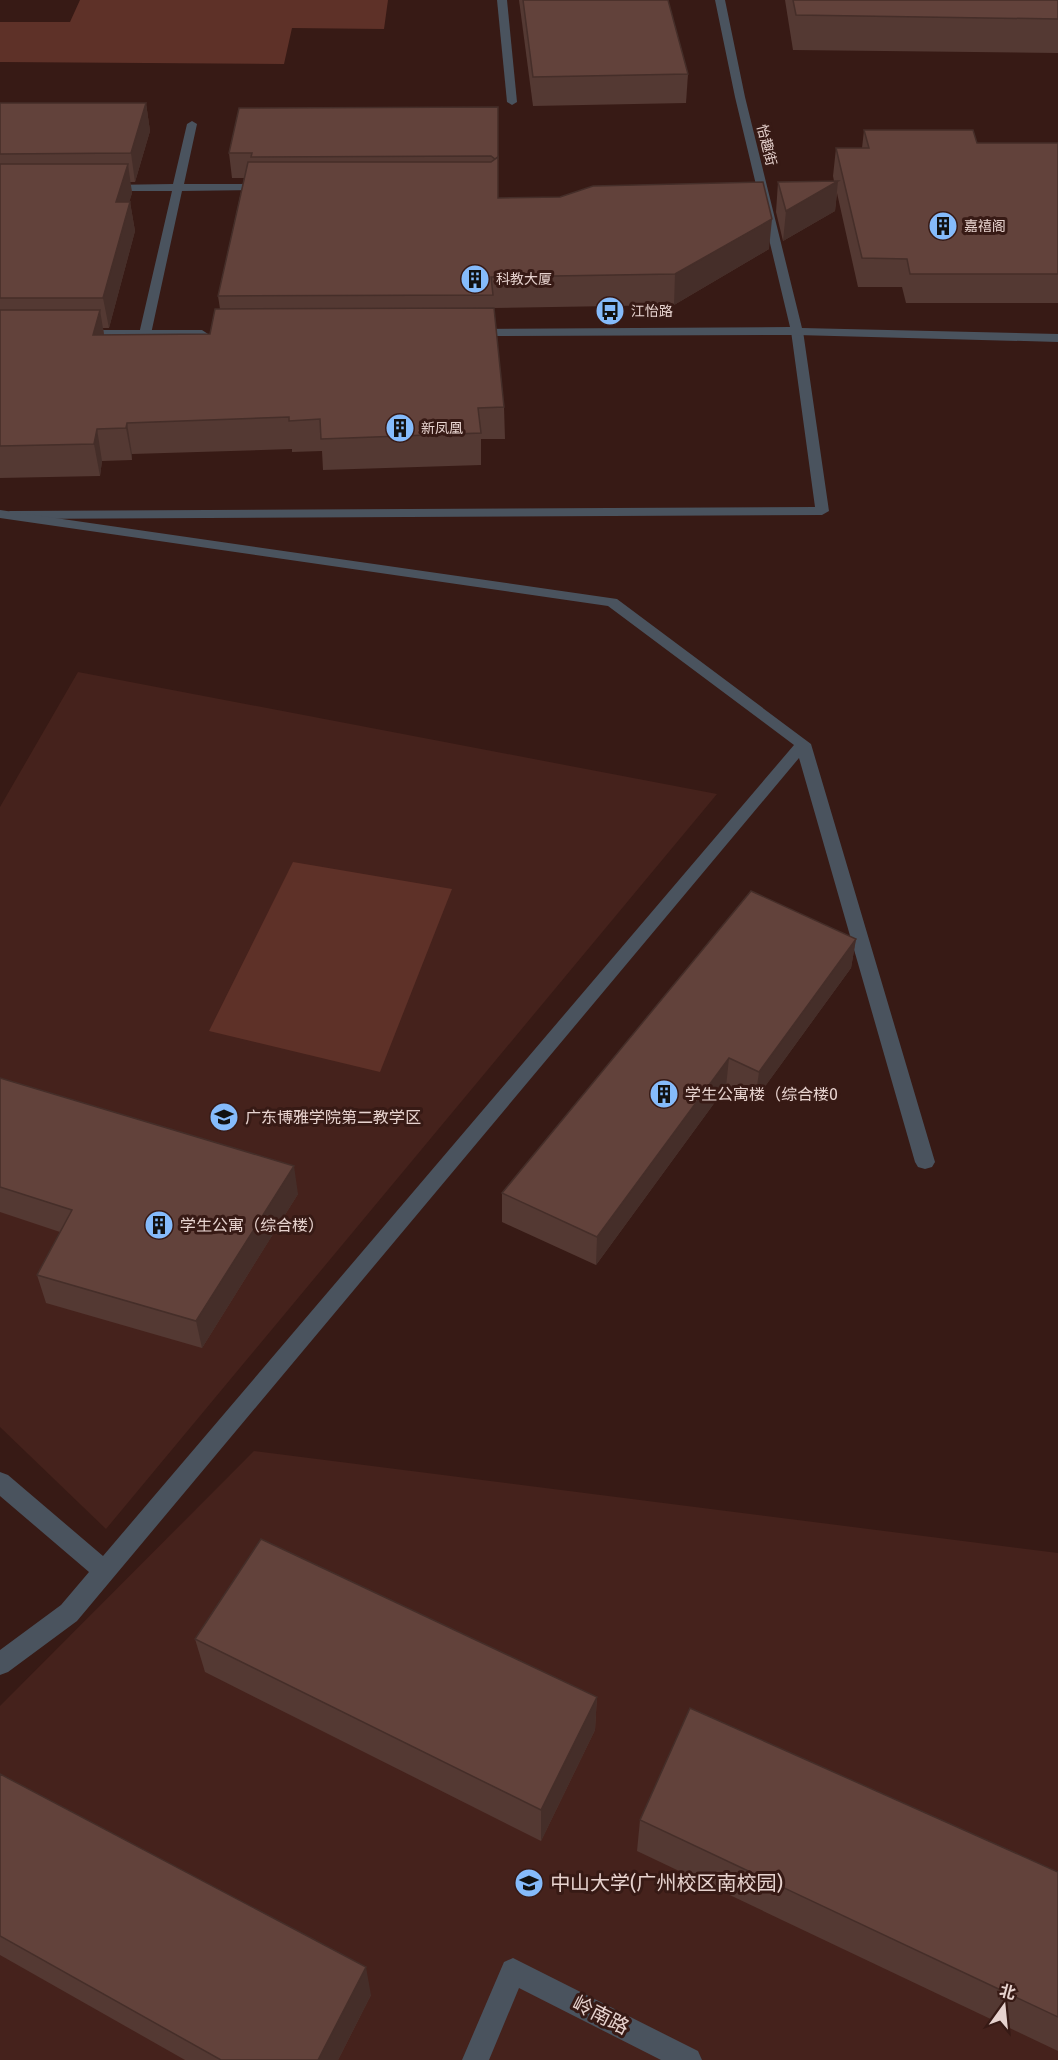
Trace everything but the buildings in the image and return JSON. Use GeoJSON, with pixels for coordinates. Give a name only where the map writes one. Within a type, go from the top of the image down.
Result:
{"type":"FeatureCollection","features":[{"type":"Feature","properties":{"kind":"street"},"geometry":{"type":"LineString","coordinates":[[502,0],[512,102]]}},
{"type":"Feature","properties":{"kind":"street","name":"怡趣街"},"geometry":{"type":"LineString","coordinates":[[5,514],[822,511],[797,331],[740,97],[720,0]]}},
{"type":"Feature","properties":{"kind":"street"},"geometry":{"type":"LineString","coordinates":[[145,334],[192,124]]}},
{"type":"Feature","properties":{"kind":"street"},"geometry":{"type":"LineString","coordinates":[[95,188],[283,187]]}},
{"type":"Feature","properties":{"kind":"street"},"geometry":{"type":"LineString","coordinates":[[465,333],[797,331],[1058,338]]}},
{"type":"Feature","properties":{"kind":"street"},"geometry":{"type":"LineString","coordinates":[[67,334],[216,334]]}},
{"type":"Feature","properties":{"kind":"street"},"geometry":{"type":"LineString","coordinates":[[5,514],[612,602],[803,744],[925,1162]]}},
{"type":"Feature","properties":{"kind":"street"},"geometry":{"type":"LineString","coordinates":[[0,1664],[69,1613],[803,744]]}},
{"type":"Feature","properties":{"kind":"street"},"geometry":{"type":"LineString","coordinates":[[0,1482],[104,1571]]}},
{"type":"Feature","properties":{"kind":"street","name":"岭南路"},"geometry":{"type":"LineString","coordinates":[[475,2060],[513,1971],[689,2060]]}},
{"type":"Feature","properties":{"kind":"shaded area"},"geometry":{"type":"Polygon","coordinates":[[[80,0],[388,0],[384,29],[292,28],[284,64],[0,62],[0,22],[70,22],[80,0]]]}},
{"type":"Feature","properties":{"kind":"shaded area","name":"广东博雅学院第二教学区"},"geometry":{"type":"Polygon","coordinates":[[[78,672],[717,794],[106,1529],[0,1427],[0,807],[78,672]]]}},
{"type":"Feature","properties":{"kind":"shaded area"},"geometry":{"type":"Polygon","coordinates":[[[293,862],[452,889],[380,1072],[209,1031],[293,862]]]}},
{"type":"Feature","properties":{"kind":"shaded area","name":"中山大学(广州校区南校园)"},"geometry":{"type":"Polygon","coordinates":[[[254,1451],[1058,1553],[1058,2060],[0,2060],[0,1706],[254,1451]]]}},
{"type":"Feature","properties":{"kind":"place","name":"嘉禧阁"},"geometry":{"type":"Point","coordinates":[943,226]}},
{"type":"Feature","properties":{"kind":"place","name":"科教大厦"},"geometry":{"type":"Point","coordinates":[475,279]}},
{"type":"Feature","properties":{"kind":"place","name":"江怡路"},"geometry":{"type":"Point","coordinates":[610,311]}},
{"type":"Feature","properties":{"kind":"place","name":"新凤凰"},"geometry":{"type":"Point","coordinates":[400,428]}},
{"type":"Feature","properties":{"kind":"place","name":"学生公寓楼（综合楼0"},"geometry":{"type":"Point","coordinates":[664,1094]}},
{"type":"Feature","properties":{"kind":"place","name":"广东博雅学院第二教学区"},"geometry":{"type":"Point","coordinates":[224,1117]}},
{"type":"Feature","properties":{"kind":"place","name":"学生公寓（综合楼）"},"geometry":{"type":"Point","coordinates":[159,1225]}},
{"type":"Feature","properties":{"kind":"place","name":"中山大学(广州校区南校园)"},"geometry":{"type":"Point","coordinates":[529,1883]}}]}
